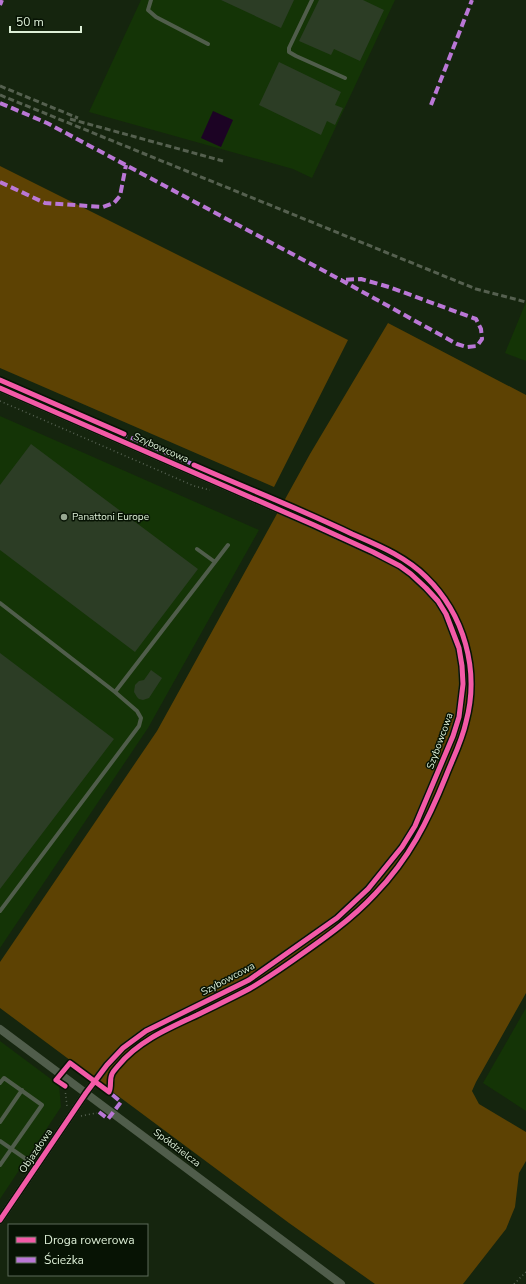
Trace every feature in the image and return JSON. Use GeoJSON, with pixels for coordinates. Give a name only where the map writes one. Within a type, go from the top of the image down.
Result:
{"type":"FeatureCollection","features":[{"type":"Feature","properties":{"kind":"street","name":"Szybowcowa"},"geometry":{"type":"LineString","coordinates":[[0,388],[314,525],[400,566],[411,574],[438,601],[446,614],[455,636],[462,666],[463,684],[460,712],[445,758],[415,826],[402,847],[368,889],[337,918],[249,980],[146,1031],[134,1039],[115,1056],[86,1093]]}},
{"type":"Feature","properties":{"kind":"street","name":"Spółdzielcza"},"geometry":{"type":"LineString","coordinates":[[0,1029],[341,1284]]}},
{"type":"Feature","properties":{"kind":"street","name":"Objazdowa"},"geometry":{"type":"LineString","coordinates":[[0,1220],[86,1093]]}},
{"type":"Feature","properties":{"kind":"lane"},"geometry":{"type":"LineString","coordinates":[[151,0],[148,10],[156,17],[208,44]]}},
{"type":"Feature","properties":{"kind":"lane"},"geometry":{"type":"LineString","coordinates":[[312,0],[289,48],[289,52],[345,78]]}},
{"type":"Feature","properties":{"kind":"lane"},"geometry":{"type":"LineString","coordinates":[[115,692],[228,545]]}},
{"type":"Feature","properties":{"kind":"lane"},"geometry":{"type":"LineString","coordinates":[[197,549],[215,562]]}},
{"type":"Feature","properties":{"kind":"lane"},"geometry":{"type":"LineString","coordinates":[[0,603],[115,692],[137,711],[141,718],[139,726],[0,911]]}},
{"type":"Feature","properties":{"kind":"lane"},"geometry":{"type":"LineString","coordinates":[[0,1083],[4,1078],[42,1105],[0,1165]]}},
{"type":"Feature","properties":{"kind":"lane"},"geometry":{"type":"LineString","coordinates":[[0,1122],[22,1090]]}},
{"type":"Feature","properties":{"kind":"lane"},"geometry":{"type":"LineString","coordinates":[[0,1141],[36,1166]]}},
{"type":"Feature","properties":{"kind":"path"},"geometry":{"type":"LineString","coordinates":[[0,401],[194,486],[213,490]]}},
{"type":"Feature","properties":{"kind":"path"},"geometry":{"type":"LineString","coordinates":[[84,1074],[92,1072]]}},
{"type":"Feature","properties":{"kind":"path"},"geometry":{"type":"LineString","coordinates":[[514,1284],[526,1272]]}},
{"type":"Feature","properties":{"kind":"shaded area"},"geometry":{"type":"Polygon","coordinates":[[[141,0],[395,0],[312,178],[293,169],[89,112],[141,0]]]}},
{"type":"Feature","properties":{"kind":"shaded area"},"geometry":{"type":"Polygon","coordinates":[[[213,111],[233,120],[221,147],[201,138],[213,111]]]}},
{"type":"Feature","properties":{"kind":"shaded area"},"geometry":{"type":"Polygon","coordinates":[[[0,166],[348,340],[274,487],[0,368],[0,166]]]}},
{"type":"Feature","properties":{"kind":"shaded area"},"geometry":{"type":"Polygon","coordinates":[[[526,302],[526,361],[505,353],[526,302]]]}},
{"type":"Feature","properties":{"kind":"shaded area"},"geometry":{"type":"Polygon","coordinates":[[[388,323],[526,395],[526,993],[472,1091],[479,1104],[526,1132],[526,1161],[519,1173],[515,1207],[506,1229],[463,1284],[375,1284],[289,1223],[0,1008],[0,962],[157,731],[310,454],[388,323]]]}},
{"type":"Feature","properties":{"kind":"shaded area"},"geometry":{"type":"Polygon","coordinates":[[[0,416],[259,530],[148,728],[0,948],[0,416]]]}},
{"type":"Feature","properties":{"kind":"shaded area"},"geometry":{"type":"Polygon","coordinates":[[[526,1008],[526,1111],[483,1083],[526,1008]]]}},
{"type":"Feature","properties":{"kind":"shaded area"},"geometry":{"type":"Polygon","coordinates":[[[0,1041],[59,1085],[61,1107],[0,1199],[0,1041]]]}},
{"type":"Feature","properties":{"kind":"building"},"geometry":{"type":"Polygon","coordinates":[[[221,0],[294,0],[281,28],[221,0]]]}},
{"type":"Feature","properties":{"kind":"building"},"geometry":{"type":"Polygon","coordinates":[[[319,0],[363,0],[384,10],[360,61],[334,49],[331,55],[299,41],[319,0]]]}},
{"type":"Feature","properties":{"kind":"building"},"geometry":{"type":"Polygon","coordinates":[[[279,62],[341,92],[335,105],[343,108],[335,125],[327,121],[321,135],[259,105],[279,62]]]}},
{"type":"Feature","properties":{"kind":"building","name":"Panattoni Europe"},"geometry":{"type":"Polygon","coordinates":[[[31,444],[198,569],[135,652],[0,550],[0,485],[31,444]]]}},
{"type":"Feature","properties":{"kind":"building"},"geometry":{"type":"Polygon","coordinates":[[[0,653],[114,739],[0,889],[0,653]]]}},
{"type":"Feature","properties":{"kind":"building"},"geometry":{"type":"Polygon","coordinates":[[[151,670],[162,678],[149,698],[143,700],[139,699],[134,692],[135,685],[139,681],[144,680],[151,670]]]}},
{"type":"Feature","properties":{"kind":"railway"},"geometry":{"type":"LineString","coordinates":[[0,86],[78,118]]}},
{"type":"Feature","properties":{"kind":"railway"},"geometry":{"type":"LineString","coordinates":[[0,95],[476,289],[526,302]]}},
{"type":"Feature","properties":{"kind":"railway"},"geometry":{"type":"LineString","coordinates":[[70,119],[223,161]]}},
{"type":"Feature","properties":{"kind":"marked path"},"geometry":{"type":"LineString","coordinates":[[0,5],[2,0]]}},
{"type":"Feature","properties":{"kind":"marked path"},"geometry":{"type":"LineString","coordinates":[[431,105],[472,0]]}},
{"type":"Feature","properties":{"kind":"marked path"},"geometry":{"type":"LineString","coordinates":[[0,103],[47,123],[341,280],[457,344],[467,347],[477,346],[482,339],[481,329],[476,319],[389,287],[361,279],[341,280]]}},
{"type":"Feature","properties":{"kind":"marked path"},"geometry":{"type":"LineString","coordinates":[[0,182],[45,203],[103,207],[114,203],[120,196],[126,165]]}},
{"type":"Feature","properties":{"kind":"marked path"},"geometry":{"type":"LineString","coordinates":[[120,433],[197,466]]}},
{"type":"Feature","properties":{"kind":"marked path"},"geometry":{"type":"LineString","coordinates":[[99,1112],[108,1119],[121,1102],[109,1092]]}},
{"type":"Feature","properties":{"kind":"cycle path"},"geometry":{"type":"LineString","coordinates":[[0,380],[124,434]]}},
{"type":"Feature","properties":{"kind":"cycle path"},"geometry":{"type":"LineString","coordinates":[[0,388],[314,525],[400,566],[426,588],[438,601],[446,614],[459,648],[463,684],[459,717],[453,736],[415,826],[402,847],[368,889],[337,918],[249,980],[146,1031],[123,1048],[107,1065],[86,1093],[0,1220]]}},
{"type":"Feature","properties":{"kind":"cycle path"},"geometry":{"type":"LineString","coordinates":[[65,1086],[56,1080],[70,1063],[109,1092],[113,1072],[126,1057],[144,1042],[259,983],[323,939],[365,904],[398,867],[425,824],[460,743],[466,722],[470,702],[471,683],[470,663],[466,644],[459,625],[450,608],[426,577],[409,563],[381,547],[194,465]]}},
{"type":"Feature","properties":{"kind":"place","name":"Panattoni Europe"},"geometry":{"type":"Point","coordinates":[64,517]}}]}
